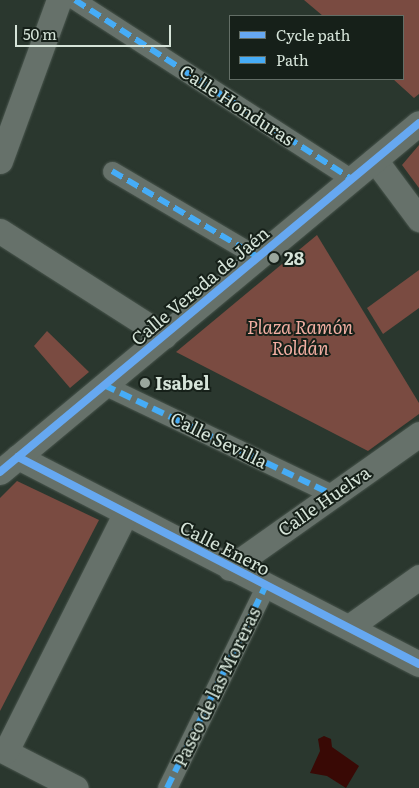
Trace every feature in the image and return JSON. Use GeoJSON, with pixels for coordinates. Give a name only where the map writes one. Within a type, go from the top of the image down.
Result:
{"type":"FeatureCollection","features":[{"type":"Feature","properties":{"kind":"street"},"geometry":{"type":"LineString","coordinates":[[0,161],[7,131],[60,0]]}},
{"type":"Feature","properties":{"kind":"street","name":"Calle Honduras"},"geometry":{"type":"LineString","coordinates":[[75,0],[350,178]]}},
{"type":"Feature","properties":{"kind":"street","name":"Calle Vereda de Jaén"},"geometry":{"type":"LineString","coordinates":[[9,465],[350,178],[375,160],[419,123]]}},
{"type":"Feature","properties":{"kind":"street"},"geometry":{"type":"LineString","coordinates":[[375,160],[419,218]]}},
{"type":"Feature","properties":{"kind":"street"},"geometry":{"type":"LineString","coordinates":[[112,171],[258,257]]}},
{"type":"Feature","properties":{"kind":"street"},"geometry":{"type":"LineString","coordinates":[[0,231],[164,336]]}},
{"type":"Feature","properties":{"kind":"street","name":"Calle Sevilla"},"geometry":{"type":"LineString","coordinates":[[104,385],[334,495]]}},
{"type":"Feature","properties":{"kind":"street","name":"Calle Huelva"},"geometry":{"type":"LineString","coordinates":[[230,568],[419,434]]}},
{"type":"Feature","properties":{"kind":"street","name":"Calle Enero"},"geometry":{"type":"LineString","coordinates":[[9,465],[125,514],[349,626],[419,664]]}},
{"type":"Feature","properties":{"kind":"street"},"geometry":{"type":"LineString","coordinates":[[76,788],[3,750],[125,514]]}},
{"type":"Feature","properties":{"kind":"street"},"geometry":{"type":"LineString","coordinates":[[349,626],[419,577]]}},
{"type":"Feature","properties":{"kind":"street","name":"Paseo de las Moreras"},"geometry":{"type":"LineString","coordinates":[[167,788],[266,585]]}},
{"type":"Feature","properties":{"kind":"green space"},"geometry":{"type":"Polygon","coordinates":[[[304,0],[419,0],[419,94],[414,98],[394,80],[404,80],[404,15],[322,15],[304,0]]]}},
{"type":"Feature","properties":{"kind":"green space"},"geometry":{"type":"Polygon","coordinates":[[[419,145],[419,188],[402,165],[419,145]]]}},
{"type":"Feature","properties":{"kind":"green space","name":"Plaza Ramón Roldán"},"geometry":{"type":"Polygon","coordinates":[[[317,235],[419,403],[419,414],[368,451],[176,352],[317,235]]]}},
{"type":"Feature","properties":{"kind":"green space"},"geometry":{"type":"Polygon","coordinates":[[[419,270],[419,308],[383,334],[367,308],[419,270]]]}},
{"type":"Feature","properties":{"kind":"green space"},"geometry":{"type":"Polygon","coordinates":[[[47,331],[89,372],[70,388],[34,346],[47,331]]]}},
{"type":"Feature","properties":{"kind":"green space"},"geometry":{"type":"Polygon","coordinates":[[[17,481],[99,520],[0,711],[0,498],[17,481]]]}},
{"type":"Feature","properties":{"kind":"shaded area"},"geometry":{"type":"Polygon","coordinates":[[[324,736],[331,739],[332,747],[359,766],[346,788],[327,776],[310,773],[320,751],[318,739],[324,736]]]}},
{"type":"Feature","properties":{"kind":"marked path"},"geometry":{"type":"LineString","coordinates":[[75,0],[350,178]]}},
{"type":"Feature","properties":{"kind":"marked path"},"geometry":{"type":"LineString","coordinates":[[112,171],[258,257]]}},
{"type":"Feature","properties":{"kind":"marked path"},"geometry":{"type":"LineString","coordinates":[[104,385],[334,495]]}},
{"type":"Feature","properties":{"kind":"marked path"},"geometry":{"type":"LineString","coordinates":[[167,788],[266,585]]}},
{"type":"Feature","properties":{"kind":"cycle path"},"geometry":{"type":"LineString","coordinates":[[0,472],[419,123]]}},
{"type":"Feature","properties":{"kind":"cycle path"},"geometry":{"type":"LineString","coordinates":[[18,457],[419,664]]}},
{"type":"Feature","properties":{"kind":"place","name":"28"},"geometry":{"type":"Point","coordinates":[274,258]}},
{"type":"Feature","properties":{"kind":"place","name":"Isabel"},"geometry":{"type":"Point","coordinates":[145,383]}}]}
